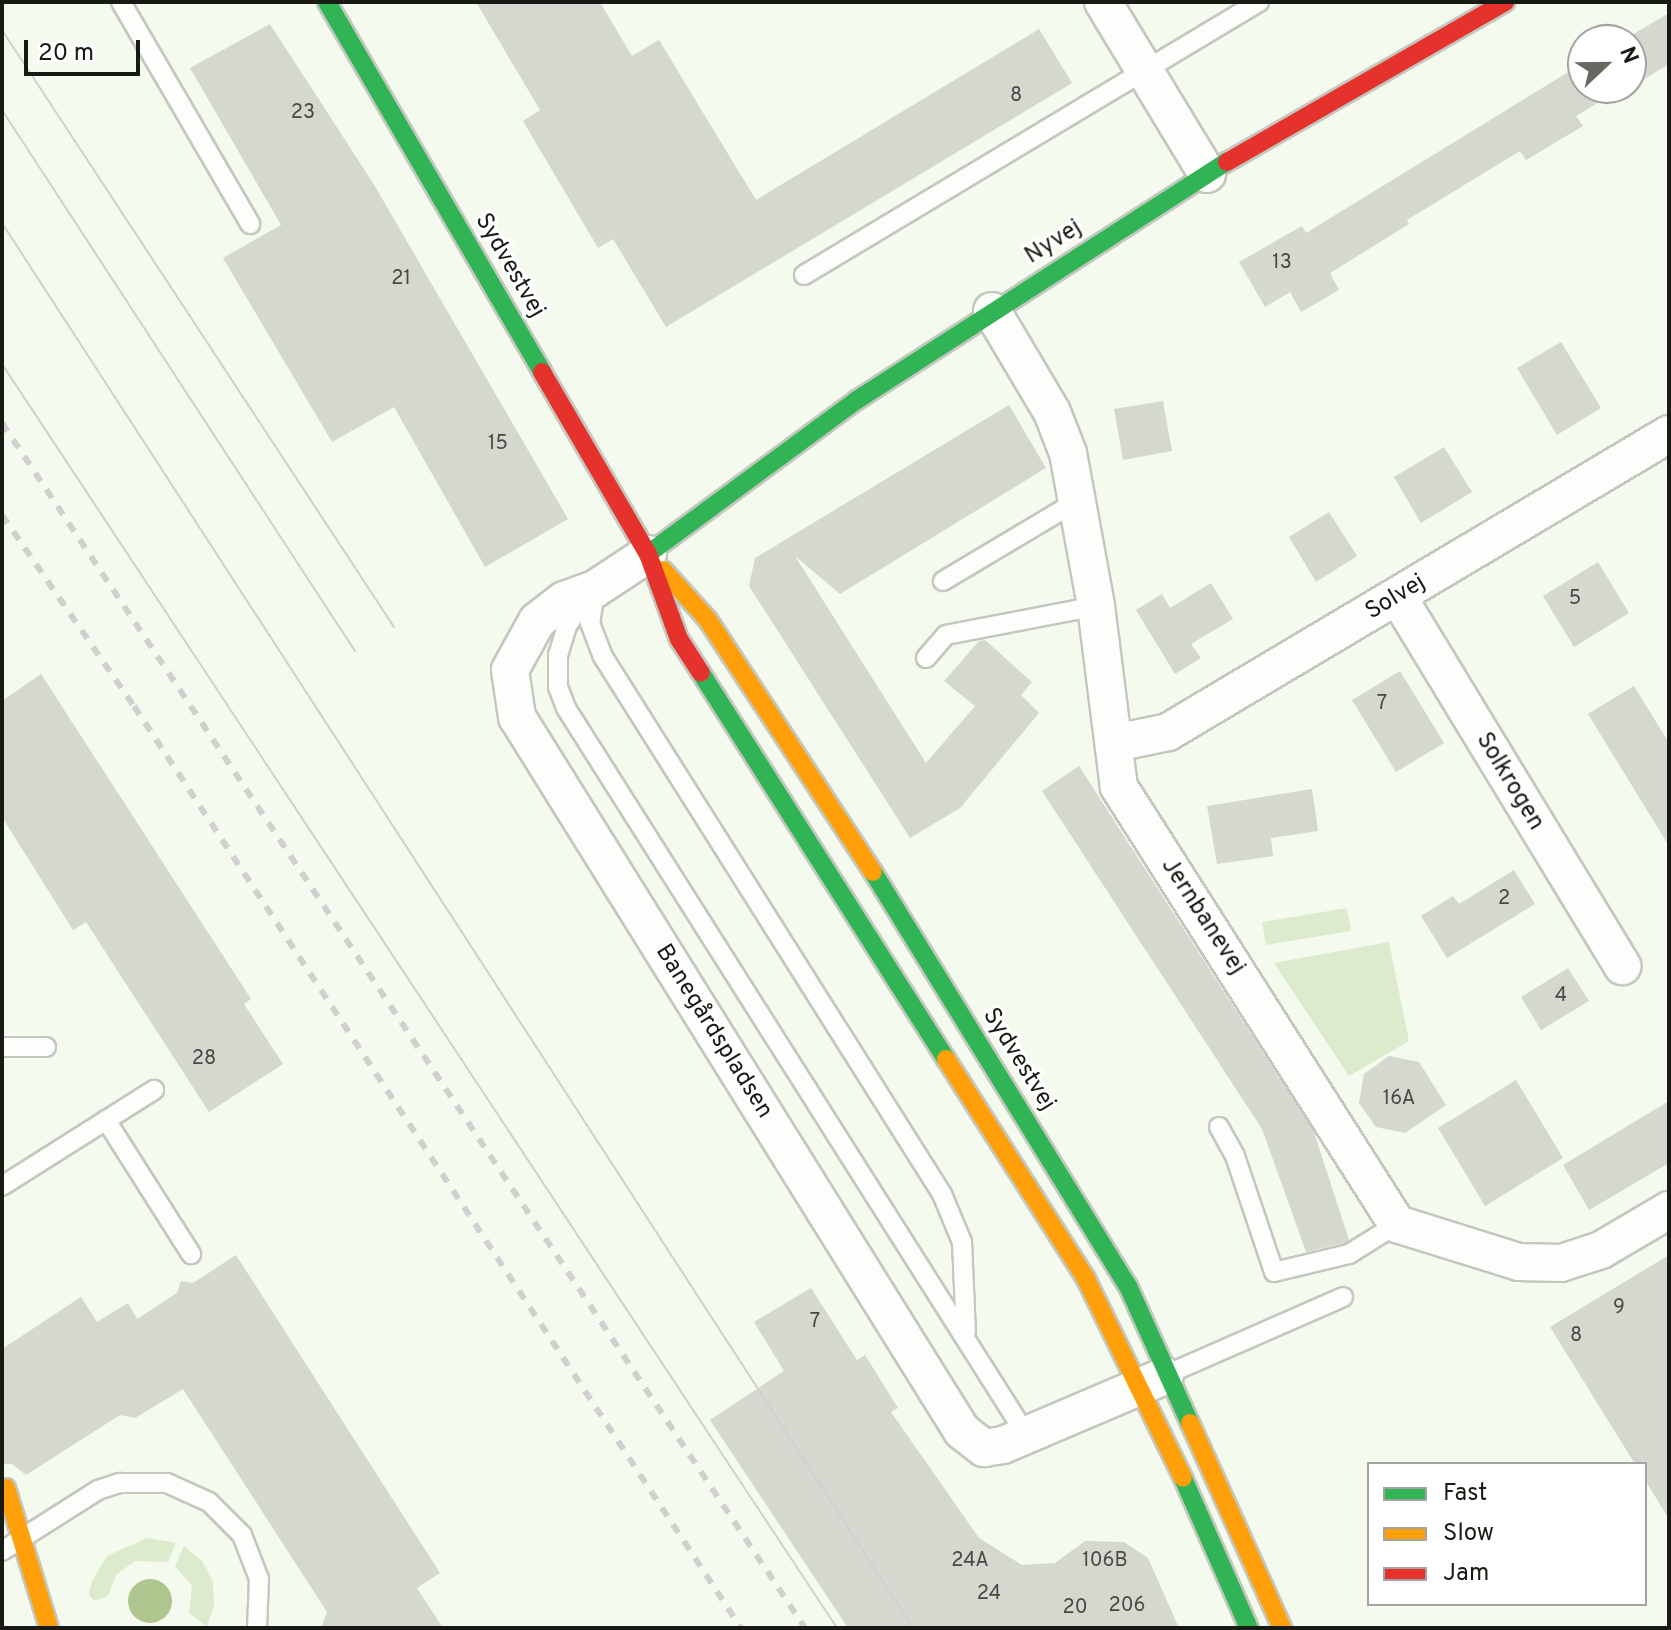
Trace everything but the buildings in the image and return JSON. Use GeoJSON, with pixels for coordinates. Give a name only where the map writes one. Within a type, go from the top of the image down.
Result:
{"type":"FeatureCollection","features":[{"type":"Feature","properties":{"kind":"street","name":"Sydvestvej"},"geometry":{"type":"LineString","coordinates":[[327,2],[648,554],[679,639],[1086,1279],[1156,1380],[1282,1628]]}},
{"type":"Feature","properties":{"kind":"street"},"geometry":{"type":"LineString","coordinates":[[1103,2],[1207,174]]}},
{"type":"Feature","properties":{"kind":"street","name":"Nyvej"},"geometry":{"type":"LineString","coordinates":[[648,554],[857,400],[992,311],[1207,174],[1505,2]]}},
{"type":"Feature","properties":{"kind":"street","name":"Jernbanevej"},"geometry":{"type":"LineString","coordinates":[[992,311],[1062,432],[1079,500],[1116,743],[1119,787],[1397,1224]]}},
{"type":"Feature","properties":{"kind":"street","name":"Solvej"},"geometry":{"type":"LineString","coordinates":[[1116,743],[1168,732],[1669,434]]}},
{"type":"Feature","properties":{"kind":"street","name":"Sydvestvej"},"geometry":{"type":"LineString","coordinates":[[648,554],[708,620],[878,879],[1128,1286],[1156,1380],[1249,1628]]}},
{"type":"Feature","properties":{"kind":"street","name":"Banegårdspladsen"},"geometry":{"type":"LineString","coordinates":[[648,554],[595,589],[564,600],[537,621],[519,646],[510,670],[517,717],[962,1431],[984,1448],[1027,1436],[1156,1380]]}},
{"type":"Feature","properties":{"kind":"street","name":"Solkrogen"},"geometry":{"type":"LineString","coordinates":[[1398,597],[1622,966]]}},
{"type":"Feature","properties":{"kind":"street"},"geometry":{"type":"LineString","coordinates":[[1397,1224],[1519,1262],[1561,1263],[1601,1250],[1669,1210]]}},
{"type":"Feature","properties":{"kind":"street"},"geometry":{"type":"LineString","coordinates":[[6,1488],[49,1628]]}},
{"type":"Feature","properties":{"kind":"lane"},"geometry":{"type":"LineString","coordinates":[[121,2],[250,224]]}},
{"type":"Feature","properties":{"kind":"lane"},"geometry":{"type":"LineString","coordinates":[[804,275],[1259,2]]}},
{"type":"Feature","properties":{"kind":"lane"},"geometry":{"type":"LineString","coordinates":[[943,581],[1079,500]]}},
{"type":"Feature","properties":{"kind":"lane","name":"Banegårdspladsen"},"geometry":{"type":"LineString","coordinates":[[595,589],[574,612],[558,655],[558,687],[566,708],[1027,1436]]}},
{"type":"Feature","properties":{"kind":"lane","name":"Banegårdspladsen"},"geometry":{"type":"LineString","coordinates":[[595,589],[590,623],[602,655],[954,1217],[966,1269],[968,1340]]}},
{"type":"Feature","properties":{"kind":"lane"},"geometry":{"type":"LineString","coordinates":[[926,658],[946,635],[1096,606]]}},
{"type":"Feature","properties":{"kind":"lane"},"geometry":{"type":"LineString","coordinates":[[2,1047],[46,1047]]}},
{"type":"Feature","properties":{"kind":"lane"},"geometry":{"type":"LineString","coordinates":[[2,1186],[154,1090]]}},
{"type":"Feature","properties":{"kind":"lane"},"geometry":{"type":"LineString","coordinates":[[106,1120],[191,1254]]}},
{"type":"Feature","properties":{"kind":"lane"},"geometry":{"type":"LineString","coordinates":[[1219,1127],[1235,1156],[1274,1272],[1349,1254],[1397,1224]]}},
{"type":"Feature","properties":{"kind":"lane"},"geometry":{"type":"LineString","coordinates":[[1156,1380],[1343,1297]]}},
{"type":"Feature","properties":{"kind":"lane"},"geometry":{"type":"LineString","coordinates":[[2,1551],[109,1486],[143,1481],[189,1491],[227,1517],[253,1556],[261,1601],[257,1628]]}},
{"type":"Feature","properties":{"kind":"shaded area"},"geometry":{"type":"Polygon","coordinates":[[[1347,908],[1351,931],[1266,945],[1262,922],[1347,908]]]}},
{"type":"Feature","properties":{"kind":"shaded area"},"geometry":{"type":"Polygon","coordinates":[[[1389,942],[1409,1041],[1349,1076],[1274,963],[1389,942]]]}},
{"type":"Feature","properties":{"kind":"shaded area"},"geometry":{"type":"Polygon","coordinates":[[[147,1538],[176,1543],[168,1562],[135,1561],[116,1575],[108,1596],[94,1601],[89,1595],[92,1581],[107,1556],[147,1538]]]}},
{"type":"Feature","properties":{"kind":"shaded area"},"geometry":{"type":"Polygon","coordinates":[[[184,1546],[202,1561],[213,1582],[214,1605],[207,1627],[189,1613],[192,1586],[175,1566],[184,1546]]]}},
{"type":"Feature","properties":{"kind":"shaded area"},"geometry":{"type":"Polygon","coordinates":[[[150,1579],[165,1586],[172,1601],[165,1616],[150,1623],[135,1616],[128,1601],[135,1586],[150,1579]]]}},
{"type":"Feature","properties":{"kind":"tram line"},"geometry":{"type":"LineString","coordinates":[[2,30],[394,627]]}},
{"type":"Feature","properties":{"kind":"tram line"},"geometry":{"type":"LineString","coordinates":[[2,110],[355,651]]}},
{"type":"Feature","properties":{"kind":"tram line"},"geometry":{"type":"LineString","coordinates":[[2,223],[913,1628]]}},
{"type":"Feature","properties":{"kind":"tram line"},"geometry":{"type":"LineString","coordinates":[[2,364],[837,1628]]}},
{"type":"Feature","properties":{"kind":"railway"},"geometry":{"type":"LineString","coordinates":[[2,423],[805,1628]]}},
{"type":"Feature","properties":{"kind":"railway"},"geometry":{"type":"LineString","coordinates":[[2,515],[134,706],[741,1628]]}},
{"type":"Feature","properties":{"kind":"traffic: fast"},"geometry":{"type":"LineString","coordinates":[[327,2],[542,372]]}},
{"type":"Feature","properties":{"kind":"traffic: fast"},"geometry":{"type":"LineString","coordinates":[[648,554],[857,400],[1227,162]]}},
{"type":"Feature","properties":{"kind":"traffic: fast"},"geometry":{"type":"LineString","coordinates":[[701,673],[946,1059]]}},
{"type":"Feature","properties":{"kind":"traffic: fast"},"geometry":{"type":"LineString","coordinates":[[873,872],[1128,1286],[1190,1423]]}},
{"type":"Feature","properties":{"kind":"traffic: fast"},"geometry":{"type":"LineString","coordinates":[[1183,1478],[1249,1628]]}},
{"type":"Feature","properties":{"kind":"traffic: slow"},"geometry":{"type":"LineString","coordinates":[[663,570],[708,620],[873,872]]}},
{"type":"Feature","properties":{"kind":"traffic: slow"},"geometry":{"type":"LineString","coordinates":[[946,1059],[1086,1279],[1183,1478]]}},
{"type":"Feature","properties":{"kind":"traffic: slow"},"geometry":{"type":"LineString","coordinates":[[1190,1423],[1282,1628]]}},
{"type":"Feature","properties":{"kind":"traffic: slow"},"geometry":{"type":"LineString","coordinates":[[6,1488],[49,1628]]}},
{"type":"Feature","properties":{"kind":"traffic: jam"},"geometry":{"type":"LineString","coordinates":[[1227,162],[1505,2]]}},
{"type":"Feature","properties":{"kind":"traffic: jam"},"geometry":{"type":"LineString","coordinates":[[542,372],[648,554],[679,639],[701,673]]}}]}
